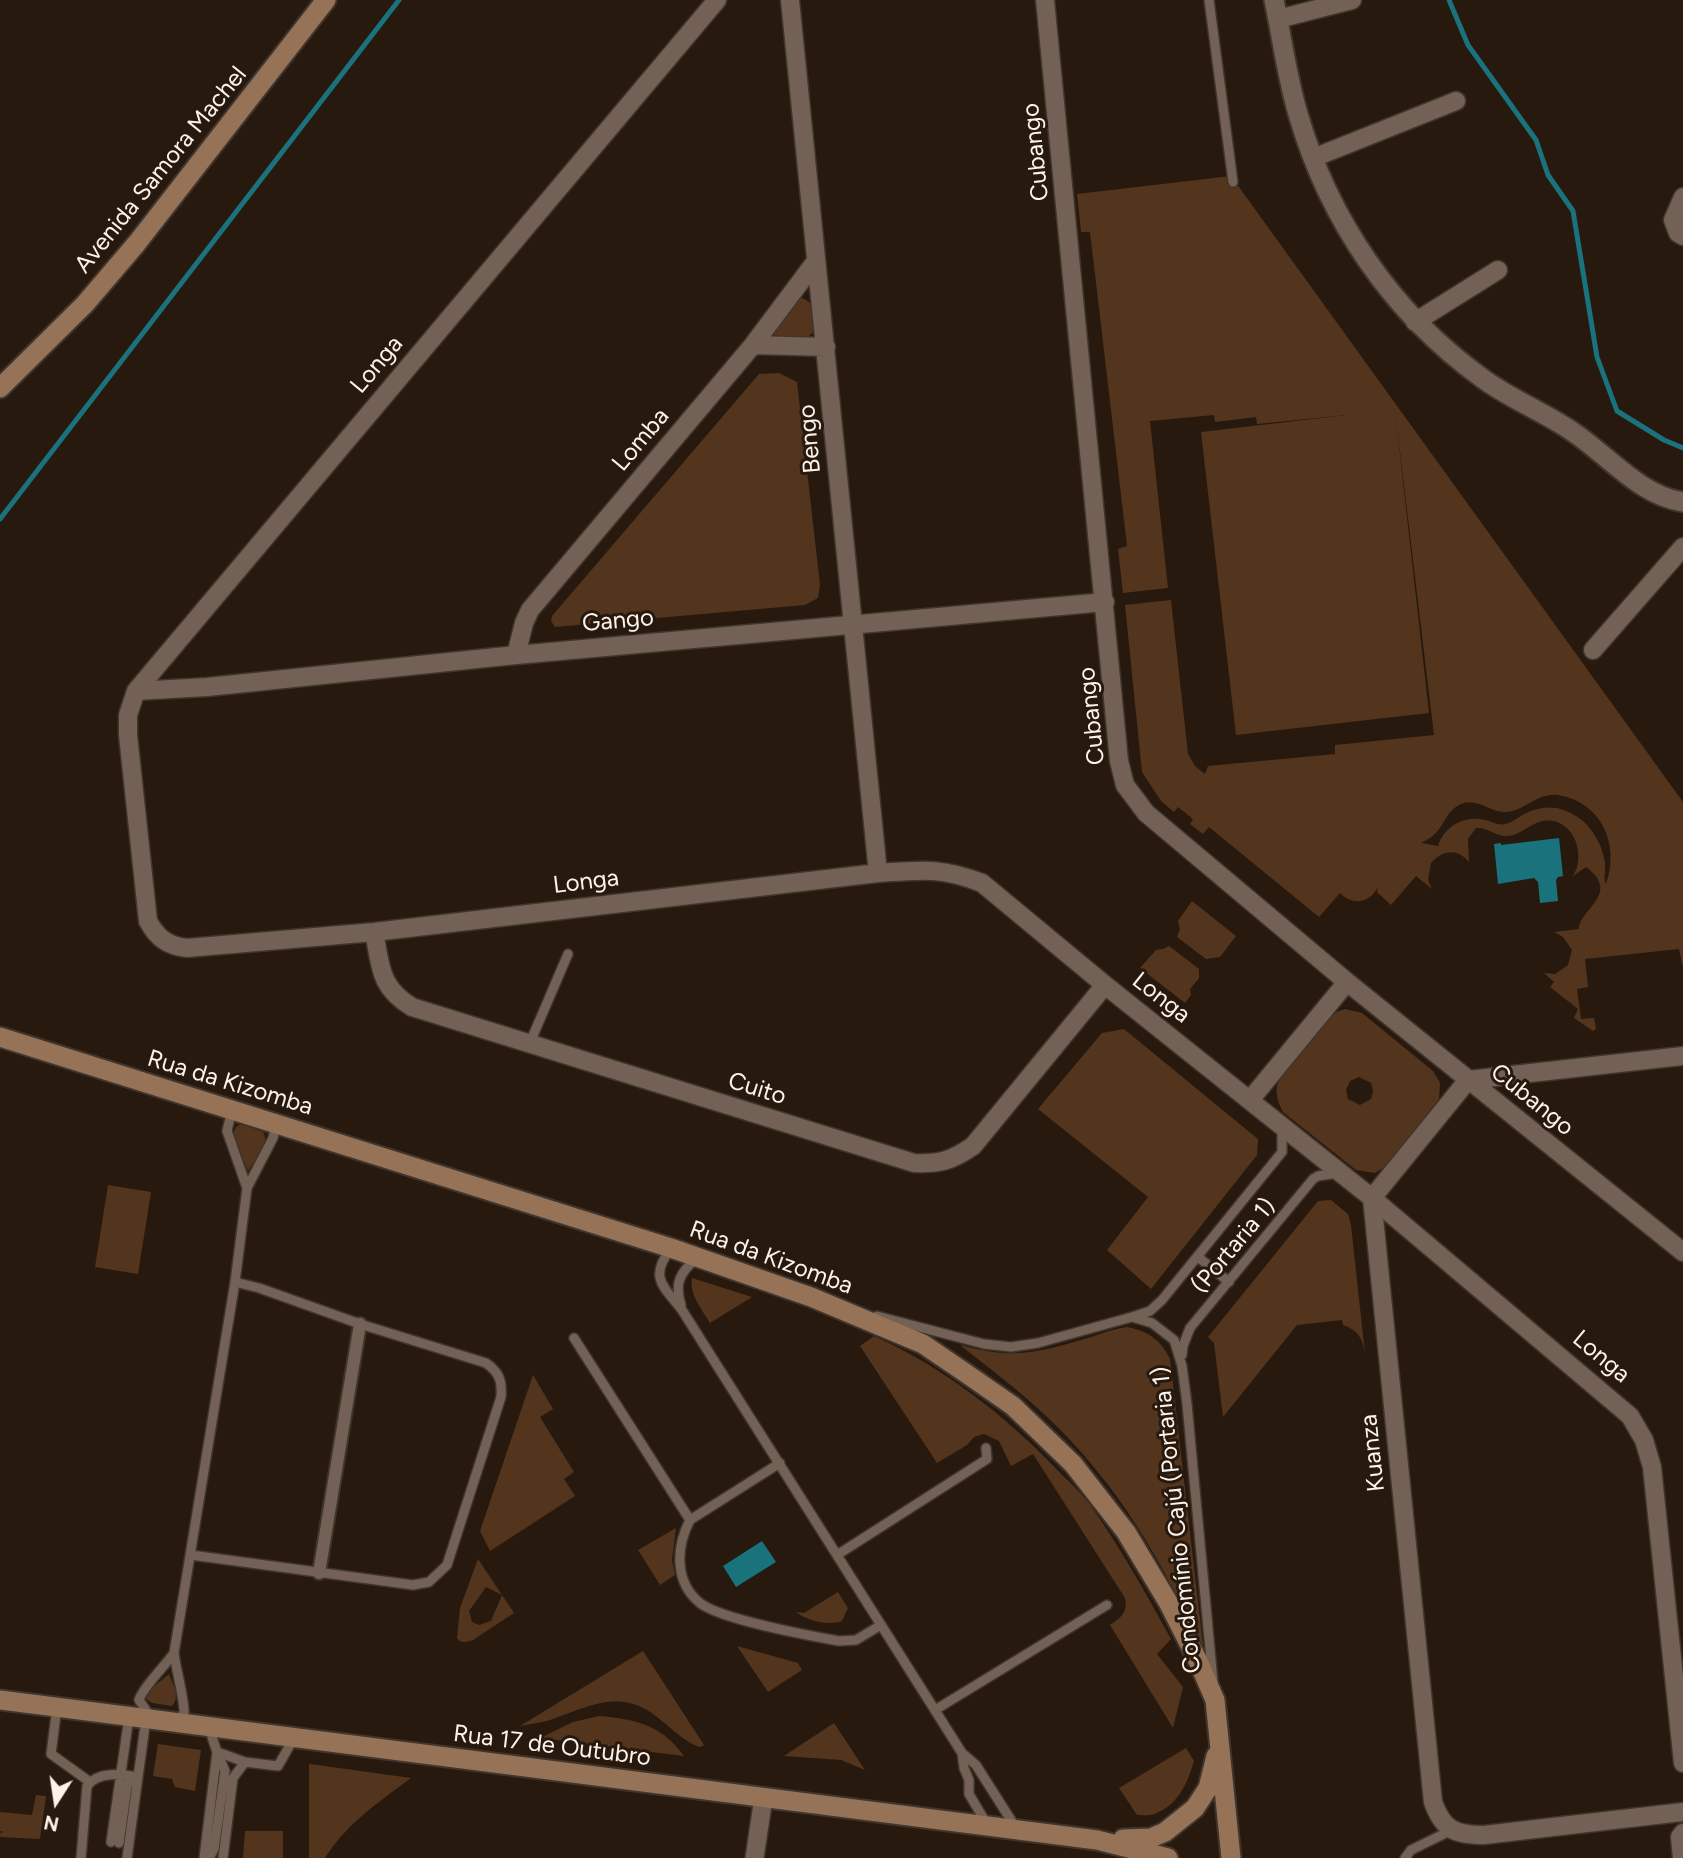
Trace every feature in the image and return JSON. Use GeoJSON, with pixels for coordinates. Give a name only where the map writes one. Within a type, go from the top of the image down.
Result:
{"type":"FeatureCollection","features":[{"type":"Feature","properties":{"kind":"main road","name":"Avenida Samora Machel"},"geometry":{"type":"LineString","coordinates":[[0,386],[85,304],[137,243],[326,0]]}},
{"type":"Feature","properties":{"kind":"main road","name":"Rua da Kizomba"},"geometry":{"type":"LineString","coordinates":[[0,1037],[671,1248],[811,1297],[923,1344],[1013,1406],[1044,1434],[1094,1489],[1126,1532],[1168,1602],[1215,1700],[1231,1858]]}},
{"type":"Feature","properties":{"kind":"main road","name":"Rua 17 de Outubro"},"geometry":{"type":"LineString","coordinates":[[0,1700],[1097,1840]]}},
{"type":"Feature","properties":{"kind":"main road"},"geometry":{"type":"LineString","coordinates":[[1097,1840],[1151,1838],[1180,1821],[1195,1808],[1208,1788],[1219,1745]]}},
{"type":"Feature","properties":{"kind":"main road"},"geometry":{"type":"LineString","coordinates":[[1097,1840],[1168,1858]]}},
{"type":"Feature","properties":{"kind":"street","name":"Longa"},"geometry":{"type":"LineString","coordinates":[[718,0],[136,691],[128,715],[128,735],[148,921],[153,931],[173,946],[187,948],[374,932],[878,873],[936,869],[960,874],[982,883],[1372,1198],[1621,1406],[1637,1426],[1652,1467],[1683,1763]]}},
{"type":"Feature","properties":{"kind":"street","name":"Bengo"},"geometry":{"type":"LineString","coordinates":[[790,0],[878,873]]}},
{"type":"Feature","properties":{"kind":"street","name":"Cubango"},"geometry":{"type":"LineString","coordinates":[[1045,0],[1119,761],[1125,785],[1146,813],[1347,982],[1683,1252]]}},
{"type":"Feature","properties":{"kind":"street"},"geometry":{"type":"LineString","coordinates":[[1352,0],[1276,10],[1297,112],[1312,158],[1358,247],[1388,291],[1415,322],[1484,380],[1575,433],[1600,450],[1638,484],[1659,495],[1683,502]]}},
{"type":"Feature","properties":{"kind":"street"},"geometry":{"type":"LineString","coordinates":[[1312,158],[1456,101]]}},
{"type":"Feature","properties":{"kind":"street"},"geometry":{"type":"LineString","coordinates":[[1683,197],[1673,220],[1678,233],[1683,236]]}},
{"type":"Feature","properties":{"kind":"street","name":"Lomba"},"geometry":{"type":"LineString","coordinates":[[516,655],[530,610],[753,345],[816,261]]}},
{"type":"Feature","properties":{"kind":"street"},"geometry":{"type":"LineString","coordinates":[[1415,322],[1498,270]]}},
{"type":"Feature","properties":{"kind":"street"},"geometry":{"type":"LineString","coordinates":[[753,345],[826,347]]}},
{"type":"Feature","properties":{"kind":"street"},"geometry":{"type":"LineString","coordinates":[[1592,650],[1683,547]]}},
{"type":"Feature","properties":{"kind":"street","name":"Gango"},"geometry":{"type":"LineString","coordinates":[[136,691],[207,687],[516,655],[1105,602]]}},
{"type":"Feature","properties":{"kind":"street","name":"Cuito"},"geometry":{"type":"LineString","coordinates":[[374,932],[384,982],[394,996],[412,1007],[914,1163],[936,1164],[954,1159],[973,1146],[1105,985]]}},
{"type":"Feature","properties":{"kind":"street"},"geometry":{"type":"LineString","coordinates":[[1250,1100],[1347,982]]}},
{"type":"Feature","properties":{"kind":"street"},"geometry":{"type":"LineString","coordinates":[[1372,1198],[1468,1080],[1683,1056]]}},
{"type":"Feature","properties":{"kind":"street","name":"Kuanza"},"geometry":{"type":"LineString","coordinates":[[1372,1198],[1433,1802],[1438,1817],[1452,1830]]}},
{"type":"Feature","properties":{"kind":"street"},"geometry":{"type":"LineString","coordinates":[[318,1573],[360,1324]]}},
{"type":"Feature","properties":{"kind":"street"},"geometry":{"type":"LineString","coordinates":[[1452,1830],[1460,1834],[1484,1835],[1683,1812]]}},
{"type":"Feature","properties":{"kind":"street"},"geometry":{"type":"LineString","coordinates":[[1682,1858],[1683,1833]]}},
{"type":"Feature","properties":{"kind":"lane"},"geometry":{"type":"LineString","coordinates":[[1209,0],[1233,182]]}},
{"type":"Feature","properties":{"kind":"lane"},"geometry":{"type":"LineString","coordinates":[[529,1045],[568,954]]}},
{"type":"Feature","properties":{"kind":"lane"},"geometry":{"type":"LineString","coordinates":[[232,1109],[227,1131],[247,1188]]}},
{"type":"Feature","properties":{"kind":"lane"},"geometry":{"type":"LineString","coordinates":[[150,1719],[180,1718],[185,1709],[178,1685],[174,1653],[247,1188],[273,1138],[276,1123]]}},
{"type":"Feature","properties":{"kind":"lane","name":"(Portaria 1)"},"geometry":{"type":"LineString","coordinates":[[1132,1317],[1150,1311],[1163,1300],[1282,1152],[1282,1125]]}},
{"type":"Feature","properties":{"kind":"lane","name":"(Portaria 1)"},"geometry":{"type":"LineString","coordinates":[[1182,1366],[1183,1346],[1190,1328],[1313,1179],[1340,1172]]}},
{"type":"Feature","properties":{"kind":"lane"},"geometry":{"type":"LineString","coordinates":[[671,1248],[662,1259],[660,1282],[682,1310],[962,1753],[976,1765],[1017,1830]]}},
{"type":"Feature","properties":{"kind":"lane"},"geometry":{"type":"LineString","coordinates":[[682,1310],[677,1293],[680,1281],[684,1269],[698,1257]]}},
{"type":"Feature","properties":{"kind":"lane"},"geometry":{"type":"LineString","coordinates":[[1198,1257],[1229,1282]]}},
{"type":"Feature","properties":{"kind":"lane"},"geometry":{"type":"LineString","coordinates":[[191,1555],[413,1585],[429,1582],[447,1565],[501,1397],[498,1372],[486,1363],[234,1282]]}},
{"type":"Feature","properties":{"kind":"lane"},"geometry":{"type":"LineString","coordinates":[[811,1297],[984,1345],[1011,1347],[1038,1343],[1132,1317]]}},
{"type":"Feature","properties":{"kind":"lane","name":"Condomínio Cajú (Portaria 1)"},"geometry":{"type":"LineString","coordinates":[[1132,1317],[1152,1323],[1174,1339],[1182,1366],[1215,1700]]}},
{"type":"Feature","properties":{"kind":"lane"},"geometry":{"type":"LineString","coordinates":[[574,1338],[691,1520]]}},
{"type":"Feature","properties":{"kind":"lane"},"geometry":{"type":"LineString","coordinates":[[837,1555],[987,1459],[986,1448]]}},
{"type":"Feature","properties":{"kind":"lane"},"geometry":{"type":"LineString","coordinates":[[780,1463],[691,1520],[684,1532],[679,1563],[688,1591],[702,1605],[727,1615],[839,1641],[856,1640],[881,1625]]}},
{"type":"Feature","properties":{"kind":"lane"},"geometry":{"type":"LineString","coordinates":[[935,1710],[1107,1605]]}},
{"type":"Feature","properties":{"kind":"lane"},"geometry":{"type":"LineString","coordinates":[[127,1858],[138,1777],[150,1719],[139,1700],[142,1692],[174,1653]]}},
{"type":"Feature","properties":{"kind":"lane"},"geometry":{"type":"LineString","coordinates":[[57,1707],[51,1754],[90,1782]]}},
{"type":"Feature","properties":{"kind":"lane"},"geometry":{"type":"LineString","coordinates":[[138,1777],[130,1779],[127,1787],[115,1842],[121,1774],[150,1719]]}},
{"type":"Feature","properties":{"kind":"lane"},"geometry":{"type":"LineString","coordinates":[[208,1727],[225,1771],[214,1849],[209,1858]]}},
{"type":"Feature","properties":{"kind":"lane"},"geometry":{"type":"LineString","coordinates":[[218,1752],[244,1762],[278,1766],[294,1738]]}},
{"type":"Feature","properties":{"kind":"lane"},"geometry":{"type":"LineString","coordinates":[[204,1858],[218,1752]]}},
{"type":"Feature","properties":{"kind":"lane"},"geometry":{"type":"LineString","coordinates":[[962,1753],[964,1768],[970,1780],[969,1794],[989,1826]]}},
{"type":"Feature","properties":{"kind":"lane"},"geometry":{"type":"LineString","coordinates":[[221,1858],[225,1846],[233,1778],[244,1762]]}},
{"type":"Feature","properties":{"kind":"lane"},"geometry":{"type":"LineString","coordinates":[[81,1858],[87,1786],[107,1775],[138,1777]]}},
{"type":"Feature","properties":{"kind":"lane"},"geometry":{"type":"LineString","coordinates":[[750,1858],[763,1797]]}},
{"type":"Feature","properties":{"kind":"lane"},"geometry":{"type":"LineString","coordinates":[[758,1858],[763,1797]]}},
{"type":"Feature","properties":{"kind":"lane"},"geometry":{"type":"LineString","coordinates":[[1405,1858],[1411,1850],[1452,1830]]}},
{"type":"Feature","properties":{"kind":"shaded area"},"geometry":{"type":"Polygon","coordinates":[[[1231,176],[1683,802],[1683,968],[1679,949],[1585,959],[1588,987],[1577,989],[1581,1019],[1594,1018],[1596,1029],[1593,1031],[1574,1018],[1578,1009],[1550,987],[1554,982],[1544,973],[1555,974],[1568,965],[1572,950],[1563,937],[1554,932],[1579,929],[1600,893],[1596,877],[1586,867],[1573,876],[1577,867],[1578,848],[1569,831],[1562,825],[1543,821],[1507,836],[1476,828],[1468,839],[1469,862],[1460,854],[1450,852],[1440,855],[1431,863],[1428,880],[1432,889],[1416,876],[1391,905],[1377,892],[1378,887],[1371,897],[1361,901],[1350,900],[1340,893],[1319,917],[1209,827],[1203,834],[1190,824],[1193,819],[1178,807],[1174,812],[1161,801],[1142,772],[1125,605],[1171,600],[1188,754],[1195,766],[1205,774],[1208,766],[1335,754],[1335,745],[1434,735],[1395,410],[1429,713],[1236,735],[1201,432],[1347,415],[1257,424],[1256,417],[1215,422],[1214,415],[1150,421],[1168,588],[1123,593],[1118,549],[1127,546],[1090,232],[1081,232],[1077,194],[1231,176]],[[1550,795],[1506,812],[1472,802],[1465,803],[1453,809],[1435,834],[1421,843],[1438,846],[1450,828],[1470,819],[1502,824],[1540,808],[1562,809],[1583,821],[1595,835],[1604,857],[1606,884],[1611,855],[1604,828],[1586,806],[1573,799],[1550,795]]]}},
{"type":"Feature","properties":{"kind":"shaded area"},"geometry":{"type":"Polygon","coordinates":[[[799,297],[811,305],[815,330],[808,337],[783,340],[772,331],[799,297]]]}},
{"type":"Feature","properties":{"kind":"shaded area"},"geometry":{"type":"Polygon","coordinates":[[[779,373],[797,382],[820,585],[818,598],[805,605],[555,627],[551,621],[552,616],[759,374],[779,373]]]}},
{"type":"Feature","properties":{"kind":"shaded area"},"geometry":{"type":"Polygon","coordinates":[[[1192,901],[1236,936],[1220,957],[1206,959],[1177,937],[1180,929],[1178,921],[1192,901]]]}},
{"type":"Feature","properties":{"kind":"shaded area"},"geometry":{"type":"Polygon","coordinates":[[[1169,946],[1199,969],[1199,978],[1190,989],[1191,995],[1185,1003],[1140,968],[1156,950],[1169,946]]]}},
{"type":"Feature","properties":{"kind":"shaded area"},"geometry":{"type":"Polygon","coordinates":[[[1345,1009],[1362,1013],[1433,1071],[1440,1083],[1439,1099],[1391,1163],[1375,1173],[1356,1170],[1283,1112],[1277,1096],[1277,1086],[1294,1059],[1329,1018],[1345,1009]],[[1359,1077],[1350,1081],[1346,1090],[1348,1099],[1360,1105],[1371,1099],[1371,1083],[1359,1077]]]}},
{"type":"Feature","properties":{"kind":"shaded area"},"geometry":{"type":"Polygon","coordinates":[[[1124,1029],[1258,1139],[1257,1155],[1151,1289],[1107,1250],[1148,1197],[1038,1109],[1102,1033],[1124,1029]]]}},
{"type":"Feature","properties":{"kind":"shaded area"},"geometry":{"type":"Polygon","coordinates":[[[241,1124],[263,1132],[265,1137],[264,1147],[248,1171],[233,1134],[241,1124]]]}},
{"type":"Feature","properties":{"kind":"shaded area"},"geometry":{"type":"Polygon","coordinates":[[[108,1185],[151,1192],[138,1274],[95,1267],[108,1185]]]}},
{"type":"Feature","properties":{"kind":"shaded area"},"geometry":{"type":"Polygon","coordinates":[[[1331,1200],[1348,1214],[1351,1225],[1365,1354],[1359,1336],[1343,1325],[1342,1320],[1297,1325],[1223,1417],[1214,1343],[1208,1337],[1318,1201],[1331,1200]]]}},
{"type":"Feature","properties":{"kind":"shaded area"},"geometry":{"type":"Polygon","coordinates":[[[692,1278],[752,1297],[710,1323],[694,1296],[692,1278]]]}},
{"type":"Feature","properties":{"kind":"shaded area"},"geometry":{"type":"Polygon","coordinates":[[[1127,1327],[1153,1337],[1170,1359],[1204,1654],[1156,1557],[1117,1497],[1095,1469],[1036,1406],[960,1345],[994,1352],[1022,1353],[1127,1327]]]}},
{"type":"Feature","properties":{"kind":"shaded area"},"geometry":{"type":"Polygon","coordinates":[[[874,1336],[926,1363],[975,1396],[1021,1434],[1088,1502],[1121,1552],[1171,1639],[1157,1654],[1183,1687],[1173,1728],[1110,1625],[1123,1614],[1125,1598],[1033,1454],[1011,1466],[999,1441],[984,1434],[974,1437],[967,1445],[937,1463],[860,1346],[874,1336]]]}},
{"type":"Feature","properties":{"kind":"shaded area"},"geometry":{"type":"Polygon","coordinates":[[[533,1375],[553,1409],[540,1417],[574,1472],[564,1479],[575,1496],[490,1551],[480,1531],[533,1375]]]}},
{"type":"Feature","properties":{"kind":"shaded area"},"geometry":{"type":"Polygon","coordinates":[[[676,1528],[672,1560],[675,1575],[660,1585],[638,1550],[676,1528]]]}},
{"type":"Feature","properties":{"kind":"shaded area"},"geometry":{"type":"Polygon","coordinates":[[[478,1559],[514,1613],[473,1640],[464,1642],[457,1638],[460,1608],[478,1559]],[[486,1587],[469,1611],[472,1622],[479,1625],[491,1621],[502,1595],[486,1587]]]}},
{"type":"Feature","properties":{"kind":"shaded area"},"geometry":{"type":"Polygon","coordinates":[[[838,1592],[848,1608],[842,1621],[818,1622],[796,1612],[804,1613],[838,1592]]]}},
{"type":"Feature","properties":{"kind":"shaded area"},"geometry":{"type":"Polygon","coordinates":[[[737,1646],[798,1663],[802,1670],[768,1692],[737,1646]]]}},
{"type":"Feature","properties":{"kind":"shaded area"},"geometry":{"type":"Polygon","coordinates":[[[643,1651],[704,1745],[701,1747],[688,1741],[647,1710],[621,1702],[584,1707],[547,1721],[520,1726],[643,1651]]]}},
{"type":"Feature","properties":{"kind":"shaded area"},"geometry":{"type":"Polygon","coordinates":[[[169,1674],[176,1694],[172,1706],[152,1703],[146,1699],[152,1688],[169,1674]]]}},
{"type":"Feature","properties":{"kind":"shaded area"},"geometry":{"type":"Polygon","coordinates":[[[599,1716],[624,1719],[647,1726],[666,1737],[684,1756],[540,1738],[573,1722],[599,1716]]]}},
{"type":"Feature","properties":{"kind":"shaded area"},"geometry":{"type":"Polygon","coordinates":[[[834,1723],[865,1770],[841,1760],[784,1756],[834,1723]]]}},
{"type":"Feature","properties":{"kind":"shaded area"},"geometry":{"type":"Polygon","coordinates":[[[158,1744],[201,1750],[195,1791],[175,1787],[172,1779],[153,1776],[158,1744]]]}},
{"type":"Feature","properties":{"kind":"shaded area"},"geometry":{"type":"Polygon","coordinates":[[[1186,1748],[1194,1761],[1189,1777],[1176,1799],[1150,1815],[1137,1815],[1119,1788],[1186,1748]]]}},
{"type":"Feature","properties":{"kind":"shaded area"},"geometry":{"type":"Polygon","coordinates":[[[309,1764],[411,1778],[353,1824],[325,1858],[309,1858],[309,1764]]]}},
{"type":"Feature","properties":{"kind":"shaded area"},"geometry":{"type":"Polygon","coordinates":[[[36,1795],[46,1796],[40,1839],[0,1837],[0,1833],[4,1832],[0,1831],[0,1812],[32,1815],[36,1795]]]}},
{"type":"Feature","properties":{"kind":"shaded area"},"geometry":{"type":"Polygon","coordinates":[[[245,1831],[283,1831],[283,1858],[243,1858],[245,1831]]]}},
{"type":"Feature","properties":{"kind":"water"},"geometry":{"type":"Polygon","coordinates":[[[1559,838],[1563,876],[1556,880],[1558,901],[1540,903],[1538,882],[1534,878],[1498,884],[1494,844],[1559,838]]]}},
{"type":"Feature","properties":{"kind":"water"},"geometry":{"type":"Polygon","coordinates":[[[762,1541],[776,1562],[736,1587],[723,1566],[762,1541]]]}},
{"type":"Feature","properties":{"kind":"waterway"},"geometry":{"type":"LineString","coordinates":[[0,519],[399,0]]}},
{"type":"Feature","properties":{"kind":"waterway"},"geometry":{"type":"LineString","coordinates":[[1449,0],[1468,45],[1536,140],[1548,175],[1573,211],[1597,357],[1617,411],[1664,440],[1683,448]]}}]}
